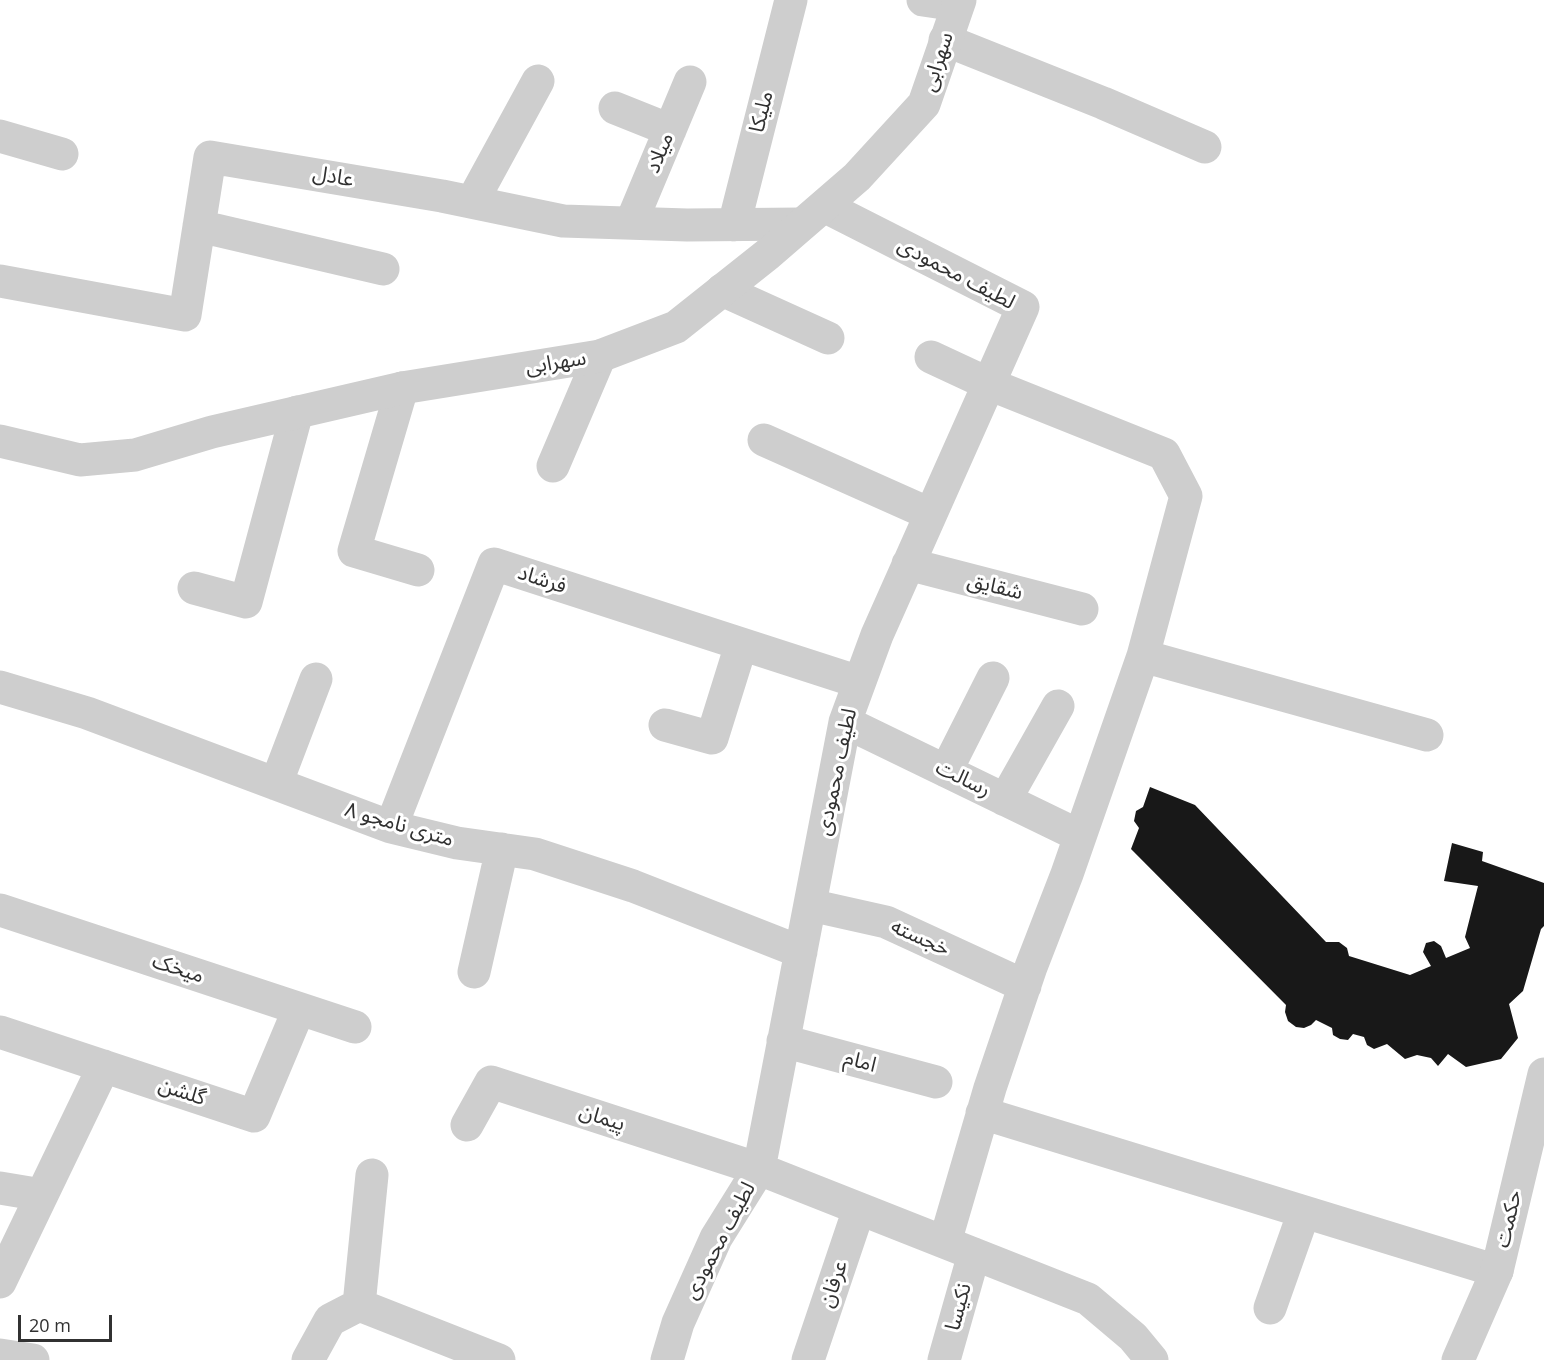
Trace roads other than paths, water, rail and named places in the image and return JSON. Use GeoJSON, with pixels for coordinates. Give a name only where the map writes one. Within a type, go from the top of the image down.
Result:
{"type":"FeatureCollection","features":[{"type":"Feature","properties":{"kind":"street","name":"ملیکا"},"geometry":{"type":"LineString","coordinates":[[734,225],[791,0]]}},
{"type":"Feature","properties":{"kind":"street"},"geometry":{"type":"LineString","coordinates":[[923,0],[958,3]]}},
{"type":"Feature","properties":{"kind":"street","name":"سهرابی"},"geometry":{"type":"LineString","coordinates":[[0,441],[80,460],[135,455],[212,432],[402,388],[600,356],[676,327],[857,177],[924,104],[958,3]]}},
{"type":"Feature","properties":{"kind":"street"},"geometry":{"type":"LineString","coordinates":[[945,40],[1103,103],[1205,147]]}},
{"type":"Feature","properties":{"kind":"street"},"geometry":{"type":"LineString","coordinates":[[472,202],[538,81]]}},
{"type":"Feature","properties":{"kind":"street","name":"میلاد"},"geometry":{"type":"LineString","coordinates":[[631,223],[690,82]]}},
{"type":"Feature","properties":{"kind":"street"},"geometry":{"type":"LineString","coordinates":[[615,108],[670,130]]}},
{"type":"Feature","properties":{"kind":"street"},"geometry":{"type":"LineString","coordinates":[[0,136],[62,154]]}},
{"type":"Feature","properties":{"kind":"street","name":"عادل"},"geometry":{"type":"LineString","coordinates":[[0,281],[184,315],[210,157],[563,220],[734,225],[813,215]]}},
{"type":"Feature","properties":{"kind":"street","name":"لطیف محمودی"},"geometry":{"type":"LineString","coordinates":[[667,1360],[678,1323],[716,1238],[759,1169],[845,722],[877,634],[1023,307],[813,215]]}},
{"type":"Feature","properties":{"kind":"street"},"geometry":{"type":"LineString","coordinates":[[199,226],[383,269]]}},
{"type":"Feature","properties":{"kind":"street"},"geometry":{"type":"LineString","coordinates":[[722,290],[828,338]]}},
{"type":"Feature","properties":{"kind":"street"},"geometry":{"type":"LineString","coordinates":[[553,466],[600,356]]}},
{"type":"Feature","properties":{"kind":"street","name":"نکیسا"},"geometry":{"type":"LineString","coordinates":[[931,357],[988,384],[1164,454],[1186,496],[1143,656],[1024,986],[982,1113],[959,1248],[944,1360]]}},
{"type":"Feature","properties":{"kind":"street"},"geometry":{"type":"LineString","coordinates":[[402,388],[354,551],[418,570]]}},
{"type":"Feature","properties":{"kind":"street"},"geometry":{"type":"LineString","coordinates":[[194,588],[246,602],[297,412]]}},
{"type":"Feature","properties":{"kind":"street"},"geometry":{"type":"LineString","coordinates":[[764,440],[930,514]]}},
{"type":"Feature","properties":{"kind":"street","name":"فرشاد"},"geometry":{"type":"LineString","coordinates":[[391,827],[494,564],[859,682]]}},
{"type":"Feature","properties":{"kind":"street","name":"شقایق"},"geometry":{"type":"LineString","coordinates":[[908,564],[1082,609]]}},
{"type":"Feature","properties":{"kind":"street"},"geometry":{"type":"LineString","coordinates":[[665,725],[712,738],[741,645]]}},
{"type":"Feature","properties":{"kind":"street"},"geometry":{"type":"LineString","coordinates":[[1143,656],[1426,735]]}},
{"type":"Feature","properties":{"kind":"street"},"geometry":{"type":"LineString","coordinates":[[946,771],[993,678]]}},
{"type":"Feature","properties":{"kind":"street"},"geometry":{"type":"LineString","coordinates":[[276,784],[316,679]]}},
{"type":"Feature","properties":{"kind":"street","name":"۸ متری نامجو"},"geometry":{"type":"LineString","coordinates":[[0,687],[87,713],[391,827],[457,843],[536,854],[622,883],[801,952]]}},
{"type":"Feature","properties":{"kind":"street"},"geometry":{"type":"LineString","coordinates":[[1005,800],[1058,706]]}},
{"type":"Feature","properties":{"kind":"street","name":"رسالت"},"geometry":{"type":"LineString","coordinates":[[845,722],[1080,836]]}},
{"type":"Feature","properties":{"kind":"street"},"geometry":{"type":"LineString","coordinates":[[474,972],[502,849]]}},
{"type":"Feature","properties":{"kind":"street","name":"خجسته"},"geometry":{"type":"LineString","coordinates":[[810,905],[886,922],[1024,986]]}},
{"type":"Feature","properties":{"kind":"street","name":"میخک"},"geometry":{"type":"LineString","coordinates":[[0,910],[355,1027]]}},
{"type":"Feature","properties":{"kind":"street","name":"گلشن"},"geometry":{"type":"LineString","coordinates":[[0,1032],[254,1116],[299,1009]]}},
{"type":"Feature","properties":{"kind":"street","name":"امام"},"geometry":{"type":"LineString","coordinates":[[783,1041],[936,1082]]}},
{"type":"Feature","properties":{"kind":"street"},"geometry":{"type":"LineString","coordinates":[[0,1282],[104,1066]]}},
{"type":"Feature","properties":{"kind":"street","name":"حکمت"},"geometry":{"type":"LineString","coordinates":[[1458,1360],[1497,1271],[1544,1074]]}},
{"type":"Feature","properties":{"kind":"street","name":"پیمان"},"geometry":{"type":"LineString","coordinates":[[467,1125],[491,1082],[759,1169]]}},
{"type":"Feature","properties":{"kind":"street"},"geometry":{"type":"LineString","coordinates":[[982,1113],[1497,1271]]}},
{"type":"Feature","properties":{"kind":"street"},"geometry":{"type":"LineString","coordinates":[[759,1169],[1088,1299],[1133,1336],[1152,1360]]}},
{"type":"Feature","properties":{"kind":"street"},"geometry":{"type":"LineString","coordinates":[[359,1305],[372,1175]]}},
{"type":"Feature","properties":{"kind":"street"},"geometry":{"type":"LineString","coordinates":[[0,1188],[42,1195]]}},
{"type":"Feature","properties":{"kind":"street","name":"عرفان"},"geometry":{"type":"LineString","coordinates":[[808,1360],[859,1209]]}},
{"type":"Feature","properties":{"kind":"street"},"geometry":{"type":"LineString","coordinates":[[1270,1308],[1304,1212]]}},
{"type":"Feature","properties":{"kind":"street"},"geometry":{"type":"LineString","coordinates":[[308,1360],[330,1320],[359,1305],[499,1360]]}},
{"type":"Feature","properties":{"kind":"street"},"geometry":{"type":"LineString","coordinates":[[0,1355],[33,1360]]}}]}
